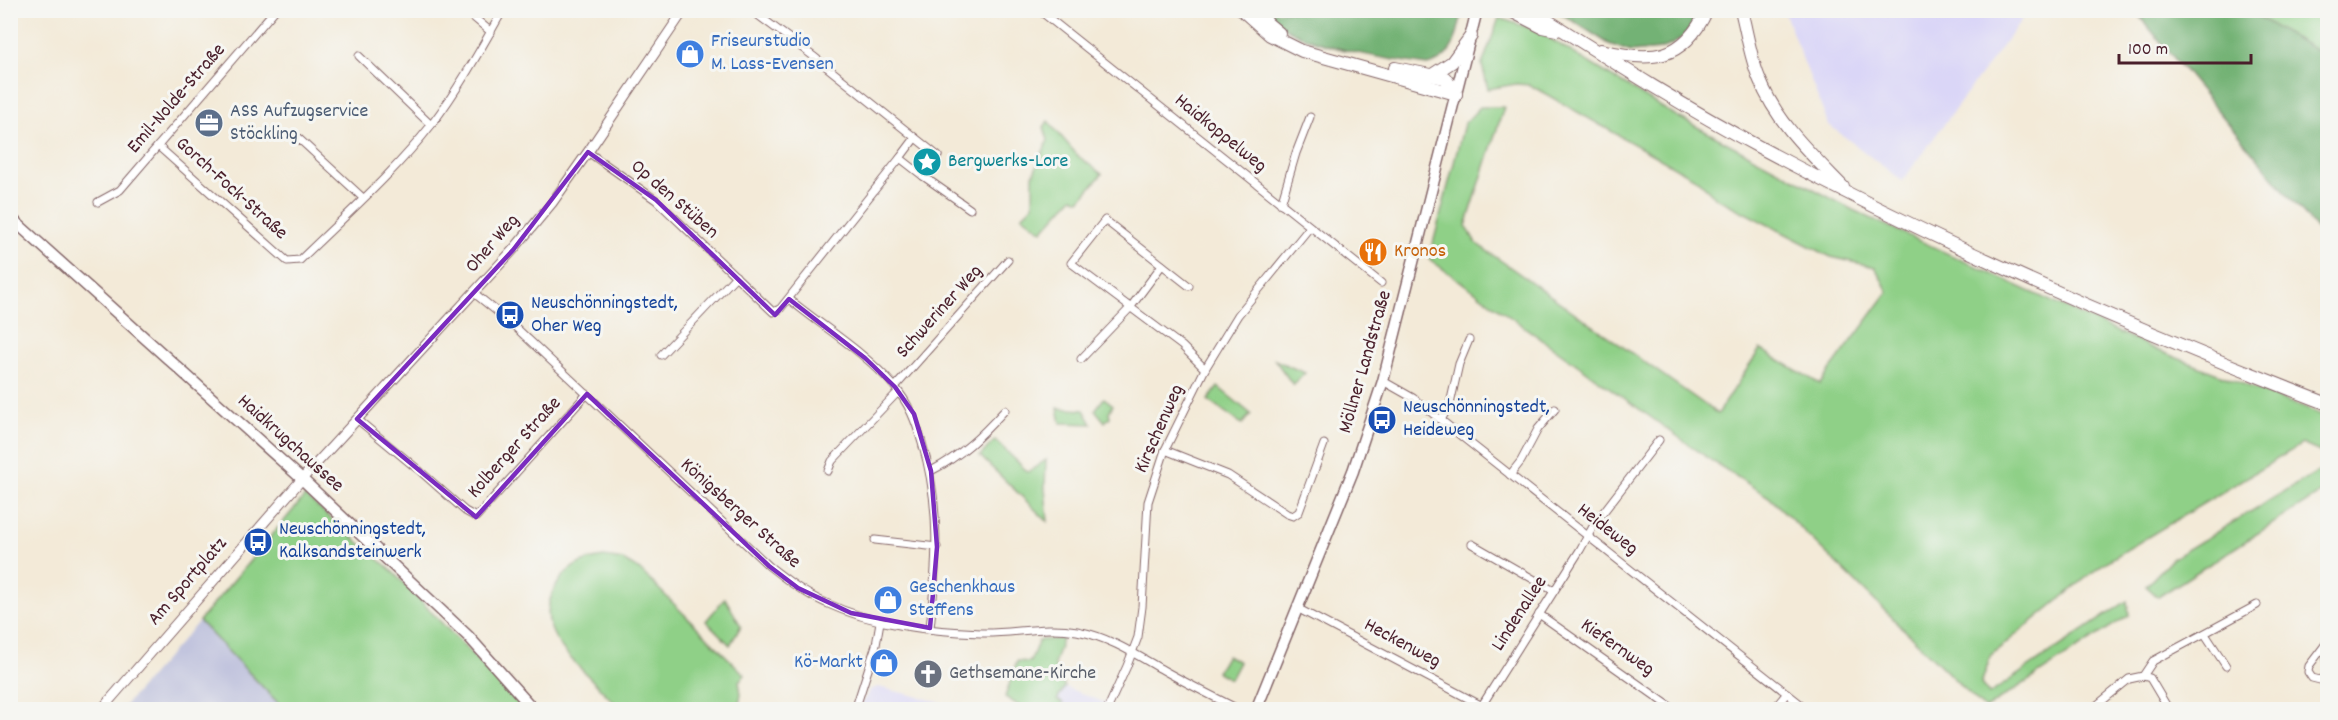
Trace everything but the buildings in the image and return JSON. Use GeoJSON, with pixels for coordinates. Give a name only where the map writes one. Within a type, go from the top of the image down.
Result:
{"type":"FeatureCollection","features":[{"type":"Feature","properties":{"kind":"highway"},"geometry":{"type":"LineString","coordinates":[[1242,10],[1270,35],[1302,51],[1456,94]]}},
{"type":"Feature","properties":{"kind":"highway"},"geometry":{"type":"LineString","coordinates":[[1258,10],[1275,31],[1293,42],[1349,58],[1445,78],[1456,94]]}},
{"type":"Feature","properties":{"kind":"highway"},"geometry":{"type":"LineString","coordinates":[[1509,10],[1542,27],[1564,32]]}},
{"type":"Feature","properties":{"kind":"highway"},"geometry":{"type":"LineString","coordinates":[[1532,10],[1564,32],[1734,133],[1851,194],[2074,300],[2174,343],[2328,404]]}},
{"type":"Feature","properties":{"kind":"highway"},"geometry":{"type":"LineString","coordinates":[[1588,46],[1631,57],[1656,57],[1674,50],[1689,39],[1707,10]]}},
{"type":"Feature","properties":{"kind":"highway"},"geometry":{"type":"LineString","coordinates":[[1741,10],[1752,56],[1768,97],[1794,136],[1851,194]]}},
{"type":"Feature","properties":{"kind":"highway"},"geometry":{"type":"LineString","coordinates":[[1432,75],[1452,62],[1471,36]]}},
{"type":"Feature","properties":{"kind":"main road","name":"Möllner Landstraße"},"geometry":{"type":"LineString","coordinates":[[1256,710],[1353,471],[1383,381],[1477,12]]}},
{"type":"Feature","properties":{"kind":"main road","name":"Haidkrugchaussee"},"geometry":{"type":"LineString","coordinates":[[10,217],[302,479],[469,638],[519,690],[534,710]]}},
{"type":"Feature","properties":{"kind":"street","name":"Emil-Nolde-Straße"},"geometry":{"type":"LineString","coordinates":[[98,202],[120,190],[275,10]]}},
{"type":"Feature","properties":{"kind":"street"},"geometry":{"type":"LineString","coordinates":[[465,10],[491,32]]}},
{"type":"Feature","properties":{"kind":"street","name":"Gorch-Fock-Straße"},"geometry":{"type":"LineString","coordinates":[[158,146],[287,261],[300,260],[363,198],[431,125],[466,78],[503,10]]}},
{"type":"Feature","properties":{"kind":"street","name":"Oher Weg"},"geometry":{"type":"LineString","coordinates":[[302,479],[474,293],[552,203],[684,10]]}},
{"type":"Feature","properties":{"kind":"street"},"geometry":{"type":"LineString","coordinates":[[750,10],[813,56],[938,156],[923,176]]}},
{"type":"Feature","properties":{"kind":"street","name":"Haidkoppelweg"},"geometry":{"type":"LineString","coordinates":[[1039,10],[1381,283]]}},
{"type":"Feature","properties":{"kind":"street"},"geometry":{"type":"LineString","coordinates":[[358,56],[431,125]]}},
{"type":"Feature","properties":{"kind":"street"},"geometry":{"type":"LineString","coordinates":[[1281,204],[1296,153],[1310,117]]}},
{"type":"Feature","properties":{"kind":"street"},"geometry":{"type":"LineString","coordinates":[[295,135],[363,198]]}},
{"type":"Feature","properties":{"kind":"street","name":"Op den Stüben"},"geometry":{"type":"LineString","coordinates":[[588,152],[656,200],[772,312],[780,309],[915,138]]}},
{"type":"Feature","properties":{"kind":"street"},"geometry":{"type":"LineString","coordinates":[[900,158],[970,209]]}},
{"type":"Feature","properties":{"kind":"street"},"geometry":{"type":"LineString","coordinates":[[1189,286],[1104,220],[1071,263],[1182,346],[1205,369]]}},
{"type":"Feature","properties":{"kind":"street","name":"Kirschenweg"},"geometry":{"type":"LineString","coordinates":[[1107,710],[1138,638],[1148,502],[1165,450],[1205,369],[1238,315],[1310,227]]}},
{"type":"Feature","properties":{"kind":"street","name":"Schweriner Weg"},"geometry":{"type":"LineString","coordinates":[[828,471],[832,461],[897,390],[1008,260]]}},
{"type":"Feature","properties":{"kind":"street"},"geometry":{"type":"LineString","coordinates":[[1082,359],[1130,308],[1162,266]]}},
{"type":"Feature","properties":{"kind":"street"},"geometry":{"type":"LineString","coordinates":[[661,355],[736,276]]}},
{"type":"Feature","properties":{"kind":"street","name":"Königsberger Straße"},"geometry":{"type":"LineString","coordinates":[[474,293],[510,322],[769,567],[798,588],[825,603],[880,622],[930,628],[983,633],[1074,630],[1114,642],[1240,710]]}},
{"type":"Feature","properties":{"kind":"street"},"geometry":{"type":"LineString","coordinates":[[789,298],[865,358],[897,390],[914,414],[930,471],[936,506],[937,547],[930,628]]}},
{"type":"Feature","properties":{"kind":"street"},"geometry":{"type":"LineString","coordinates":[[1441,420],[1450,404],[1459,364],[1470,340]]}},
{"type":"Feature","properties":{"kind":"street","name":"Heideweg"},"geometry":{"type":"LineString","coordinates":[[1383,381],[1413,398],[1808,710]]}},
{"type":"Feature","properties":{"kind":"street","name":"Kolberger Straße"},"geometry":{"type":"LineString","coordinates":[[357,419],[465,511],[476,517],[490,498],[587,394]]}},
{"type":"Feature","properties":{"kind":"street"},"geometry":{"type":"LineString","coordinates":[[1510,475],[1521,461],[1538,429],[1555,409]]}},
{"type":"Feature","properties":{"kind":"street"},"geometry":{"type":"LineString","coordinates":[[930,471],[956,458],[1005,410]]}},
{"type":"Feature","properties":{"kind":"street","name":"Lindenallee"},"geometry":{"type":"LineString","coordinates":[[1480,707],[1588,535],[1659,440]]}},
{"type":"Feature","properties":{"kind":"street"},"geometry":{"type":"LineString","coordinates":[[1165,450],[1228,475],[1293,516],[1299,512],[1324,444]]}},
{"type":"Feature","properties":{"kind":"street","name":"Am Sportplatz"},"geometry":{"type":"LineString","coordinates":[[101,710],[302,479]]}},
{"type":"Feature","properties":{"kind":"street"},"geometry":{"type":"LineString","coordinates":[[875,540],[937,547]]}},
{"type":"Feature","properties":{"kind":"street"},"geometry":{"type":"LineString","coordinates":[[1472,544],[1554,591]]}},
{"type":"Feature","properties":{"kind":"street"},"geometry":{"type":"LineString","coordinates":[[2143,676],[2153,661],[2258,605]]}},
{"type":"Feature","properties":{"kind":"street","name":"Heckenweg"},"geometry":{"type":"LineString","coordinates":[[1297,608],[1480,707],[1490,710]]}},
{"type":"Feature","properties":{"kind":"street","name":"Kiefernweg"},"geometry":{"type":"LineString","coordinates":[[1539,614],[1675,710]]}},
{"type":"Feature","properties":{"kind":"street"},"geometry":{"type":"LineString","coordinates":[[855,710],[876,645],[880,622]]}},
{"type":"Feature","properties":{"kind":"street"},"geometry":{"type":"LineString","coordinates":[[2205,634],[2226,666]]}},
{"type":"Feature","properties":{"kind":"street"},"geometry":{"type":"LineString","coordinates":[[2326,643],[2328,667],[2324,678],[2320,680],[2312,678],[2308,672],[2309,666],[2326,643]]}},
{"type":"Feature","properties":{"kind":"street"},"geometry":{"type":"LineString","coordinates":[[2091,710],[2129,679],[2143,676],[2150,678],[2169,710]]}},
{"type":"Feature","properties":{"kind":"street"},"geometry":{"type":"LineString","coordinates":[[1773,710],[1787,693]]}},
{"type":"Feature","properties":{"kind":"highlighted area"},"geometry":{"type":"Polygon","coordinates":[[[588,152],[656,200],[775,315],[789,299],[865,358],[895,387],[914,414],[931,471],[937,547],[930,628],[851,613],[798,588],[769,566],[587,394],[476,517],[357,419],[513,250],[588,152]]]}},
{"type":"Feature","properties":{"kind":"shaded area"},"geometry":{"type":"Polygon","coordinates":[[[1784,11],[2028,11],[1902,181],[1828,124],[1784,11]]]}},
{"type":"Feature","properties":{"kind":"shaded area"},"geometry":{"type":"Polygon","coordinates":[[[199,621],[284,709],[121,710],[199,621]]]}},
{"type":"Feature","properties":{"kind":"shaded area"},"geometry":{"type":"Polygon","coordinates":[[[1062,639],[1054,665],[1065,687],[1108,704],[1105,709],[1020,709],[1021,707],[1005,697],[1017,661],[1030,662],[1039,640],[1062,639]]]}},
{"type":"Feature","properties":{"kind":"shaded area"},"geometry":{"type":"Polygon","coordinates":[[[878,687],[960,709],[859,709],[870,690],[878,687]]]}},
{"type":"Feature","properties":{"kind":"green space"},"geometry":{"type":"Polygon","coordinates":[[[1267,11],[1462,11],[1459,28],[1449,51],[1437,62],[1428,65],[1372,56],[1312,40],[1280,25],[1267,11]]]}},
{"type":"Feature","properties":{"kind":"green space"},"geometry":{"type":"Polygon","coordinates":[[[1557,11],[1703,11],[1684,36],[1673,44],[1662,49],[1631,52],[1609,44],[1557,11]]]}},
{"type":"Feature","properties":{"kind":"green space"},"geometry":{"type":"Polygon","coordinates":[[[2135,11],[2248,11],[2327,57],[2327,242],[2135,11]]]}},
{"type":"Feature","properties":{"kind":"green space"},"geometry":{"type":"Polygon","coordinates":[[[2248,11],[2327,11],[2327,57],[2248,11]]]}},
{"type":"Feature","properties":{"kind":"green space"},"geometry":{"type":"Polygon","coordinates":[[[1499,18],[1536,30],[1671,113],[1853,210],[2157,350],[2327,417],[2327,455],[2302,444],[2103,564],[1991,655],[1981,684],[1989,694],[2127,601],[2129,615],[1985,709],[1769,497],[1712,461],[1429,259],[1464,124],[1480,107],[1504,107],[1466,226],[1476,243],[1718,414],[1760,349],[1820,384],[1888,292],[1875,267],[1831,257],[1716,198],[1699,181],[1530,85],[1516,84],[1488,89],[1482,65],[1499,18]]]}},
{"type":"Feature","properties":{"kind":"green space"},"geometry":{"type":"Polygon","coordinates":[[[1048,121],[1078,156],[1102,174],[1080,200],[1073,197],[1042,231],[1022,216],[1033,205],[1033,175],[1048,140],[1044,127],[1048,121]]]}},
{"type":"Feature","properties":{"kind":"green space"},"geometry":{"type":"Polygon","coordinates":[[[1275,360],[1305,373],[1293,385],[1275,360]]]}},
{"type":"Feature","properties":{"kind":"green space"},"geometry":{"type":"Polygon","coordinates":[[[1218,387],[1251,414],[1242,424],[1208,400],[1218,387]]]}},
{"type":"Feature","properties":{"kind":"green space"},"geometry":{"type":"Polygon","coordinates":[[[1104,398],[1113,405],[1109,412],[1110,417],[1105,422],[1095,410],[1104,398]]]}},
{"type":"Feature","properties":{"kind":"green space"},"geometry":{"type":"Polygon","coordinates":[[[1058,408],[1084,410],[1092,424],[1061,423],[1058,408]]]}},
{"type":"Feature","properties":{"kind":"green space"},"geometry":{"type":"Polygon","coordinates":[[[995,440],[1028,472],[1046,460],[1045,488],[1048,522],[980,456],[995,440]]]}},
{"type":"Feature","properties":{"kind":"green space"},"geometry":{"type":"Polygon","coordinates":[[[2327,466],[2327,489],[2158,597],[2146,586],[2173,558],[2327,466]]]}},
{"type":"Feature","properties":{"kind":"green space"},"geometry":{"type":"Polygon","coordinates":[[[305,496],[390,569],[523,709],[284,709],[199,621],[305,496]]]}},
{"type":"Feature","properties":{"kind":"green space"},"geometry":{"type":"Polygon","coordinates":[[[604,557],[623,560],[640,570],[745,675],[739,681],[741,694],[738,709],[621,709],[567,654],[559,644],[549,622],[548,610],[551,597],[562,577],[572,568],[604,557]]]}},
{"type":"Feature","properties":{"kind":"green space"},"geometry":{"type":"Polygon","coordinates":[[[725,598],[741,626],[730,645],[706,621],[725,598]]]}},
{"type":"Feature","properties":{"kind":"green space"},"geometry":{"type":"Polygon","coordinates":[[[1062,639],[1054,665],[1065,687],[1057,700],[1063,703],[1060,709],[1020,709],[1021,707],[1005,697],[1017,661],[1030,662],[1039,640],[1062,639]]]}},
{"type":"Feature","properties":{"kind":"green space"},"geometry":{"type":"Polygon","coordinates":[[[1227,655],[1239,662],[1230,679],[1217,672],[1227,655]]]}},
{"type":"Feature","properties":{"kind":"place","name":"Friseurstudio M. Lass-Evensen"},"geometry":{"type":"Point","coordinates":[690,54]}},
{"type":"Feature","properties":{"kind":"place","name":"ASS Aufzugservice Stöckling"},"geometry":{"type":"Point","coordinates":[209,123]}},
{"type":"Feature","properties":{"kind":"place","name":"Bergwerks-Lore"},"geometry":{"type":"Point","coordinates":[927,162]}},
{"type":"Feature","properties":{"kind":"place","name":"Kronos"},"geometry":{"type":"Point","coordinates":[1373,252]}},
{"type":"Feature","properties":{"kind":"place","name":"Neuschönningstedt, Oher Weg"},"geometry":{"type":"Point","coordinates":[510,315]}},
{"type":"Feature","properties":{"kind":"place","name":"Neuschönningstedt, Heideweg"},"geometry":{"type":"Point","coordinates":[1382,420]}},
{"type":"Feature","properties":{"kind":"place","name":"Neuschönningstedt, Kalksandsteinwerk"},"geometry":{"type":"Point","coordinates":[258,542]}},
{"type":"Feature","properties":{"kind":"place","name":"Geschenkhaus Steffens"},"geometry":{"type":"Point","coordinates":[888,600]}},
{"type":"Feature","properties":{"kind":"place","name":"Kö-Markt"},"geometry":{"type":"Point","coordinates":[884,663]}},
{"type":"Feature","properties":{"kind":"place","name":"Gethsemane-Kirche"},"geometry":{"type":"Point","coordinates":[928,674]}}]}
